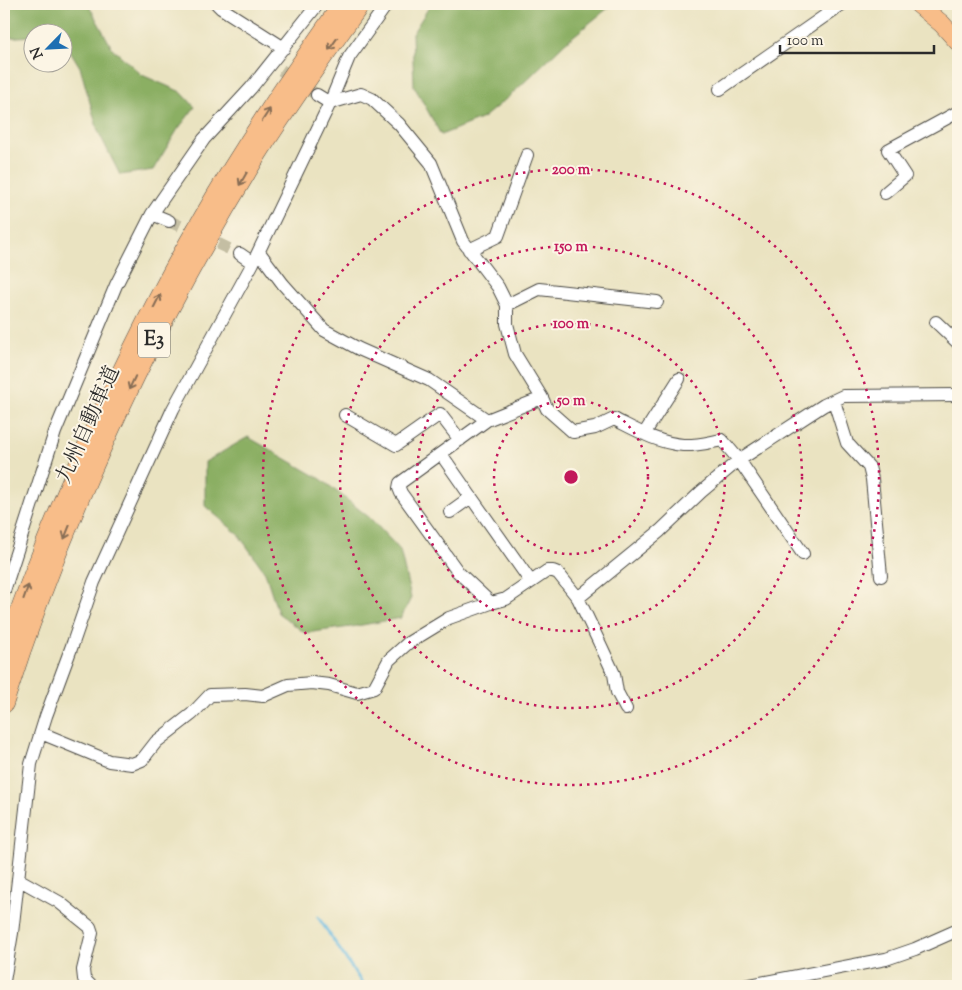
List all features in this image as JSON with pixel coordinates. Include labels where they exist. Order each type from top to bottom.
[{"type":"highway","name":"九州自動車道","points":[[4,655],[61,503],[115,384],[160,294],[246,145],[298,65],[342,4]]},
{"type":"highway","name":"九州自動車道","points":[[4,704],[19,656],[75,510],[144,360],[177,294],[258,154],[310,75],[361,4]]},
{"type":"highway","points":[[918,4],[942,24],[958,42]]},
{"type":"street","points":[[217,4],[284,48]]},
{"type":"street","points":[[4,591],[55,432],[116,285],[152,214],[204,140],[251,88],[276,67],[284,48],[318,4]]},
{"type":"street","points":[[4,981],[12,933],[31,764],[98,573],[173,409],[256,258],[330,104],[349,57],[386,4]]},
{"type":"street","points":[[720,89],[842,4]]},
{"type":"street","points":[[330,104],[362,94],[372,99],[399,124],[431,163],[463,241],[498,287],[507,305],[507,324],[515,354],[547,409],[573,432],[595,428],[614,419],[655,439],[684,445],[722,440],[739,460],[803,554]]},
{"type":"street","points":[[318,95],[330,104]]},
{"type":"street","points":[[885,193],[905,176],[888,150],[958,112]]},
{"type":"street","points":[[470,250],[498,236],[527,155]]},
{"type":"street","points":[[152,214],[169,221]]},
{"type":"street","points":[[240,254],[256,258],[283,284],[324,330],[359,349],[430,380],[487,420]]},
{"type":"street","points":[[507,305],[539,289],[657,302]]},
{"type":"street","points":[[936,322],[958,343]]},
{"type":"street","points":[[644,434],[679,379]]},
{"type":"street","points":[[578,598],[660,531],[701,492],[739,460],[824,405],[843,396],[958,395]]},
{"type":"street","points":[[491,603],[458,572],[401,493],[400,483],[487,420],[542,398]]},
{"type":"street","points":[[834,401],[847,443],[869,467],[872,479],[881,576]]},
{"type":"street","points":[[345,415],[396,445],[440,414],[460,440]]},
{"type":"street","points":[[441,454],[532,582]]},
{"type":"street","points":[[450,512],[471,497]]},
{"type":"street","points":[[41,733],[109,761],[132,764],[142,760],[156,742],[192,714],[210,695],[245,694],[263,696],[288,686],[312,683],[329,685],[357,693],[374,688],[389,660],[408,643],[449,618],[506,599],[547,571],[558,573],[578,598],[614,674],[617,692],[626,709]]},
{"type":"street","points":[[18,879],[59,902],[90,927],[92,933],[83,970],[84,979],[91,986]]},
{"type":"street","points":[[745,986],[886,959],[915,949],[958,930]]},
{"type":"green space","points":[[4,4],[88,4],[112,48],[142,75],[181,92],[195,107],[178,129],[153,170],[120,175],[98,131],[80,67],[72,54],[72,22],[22,22],[22,37],[4,38]]},
{"type":"green space","points":[[431,4],[613,4],[565,43],[512,94],[483,118],[441,135],[414,86],[412,34]]},
{"type":"green space","points":[[248,437],[321,479],[370,518],[400,550],[411,598],[401,618],[305,633],[278,613],[265,572],[238,534],[205,506],[205,462]]},
{"type":"waterway","points":[[318,917],[364,986]]},
{"type":"tunnel","points":[[281,70],[317,95]]},
{"type":"tunnel","points":[[169,221],[240,254]]}]
